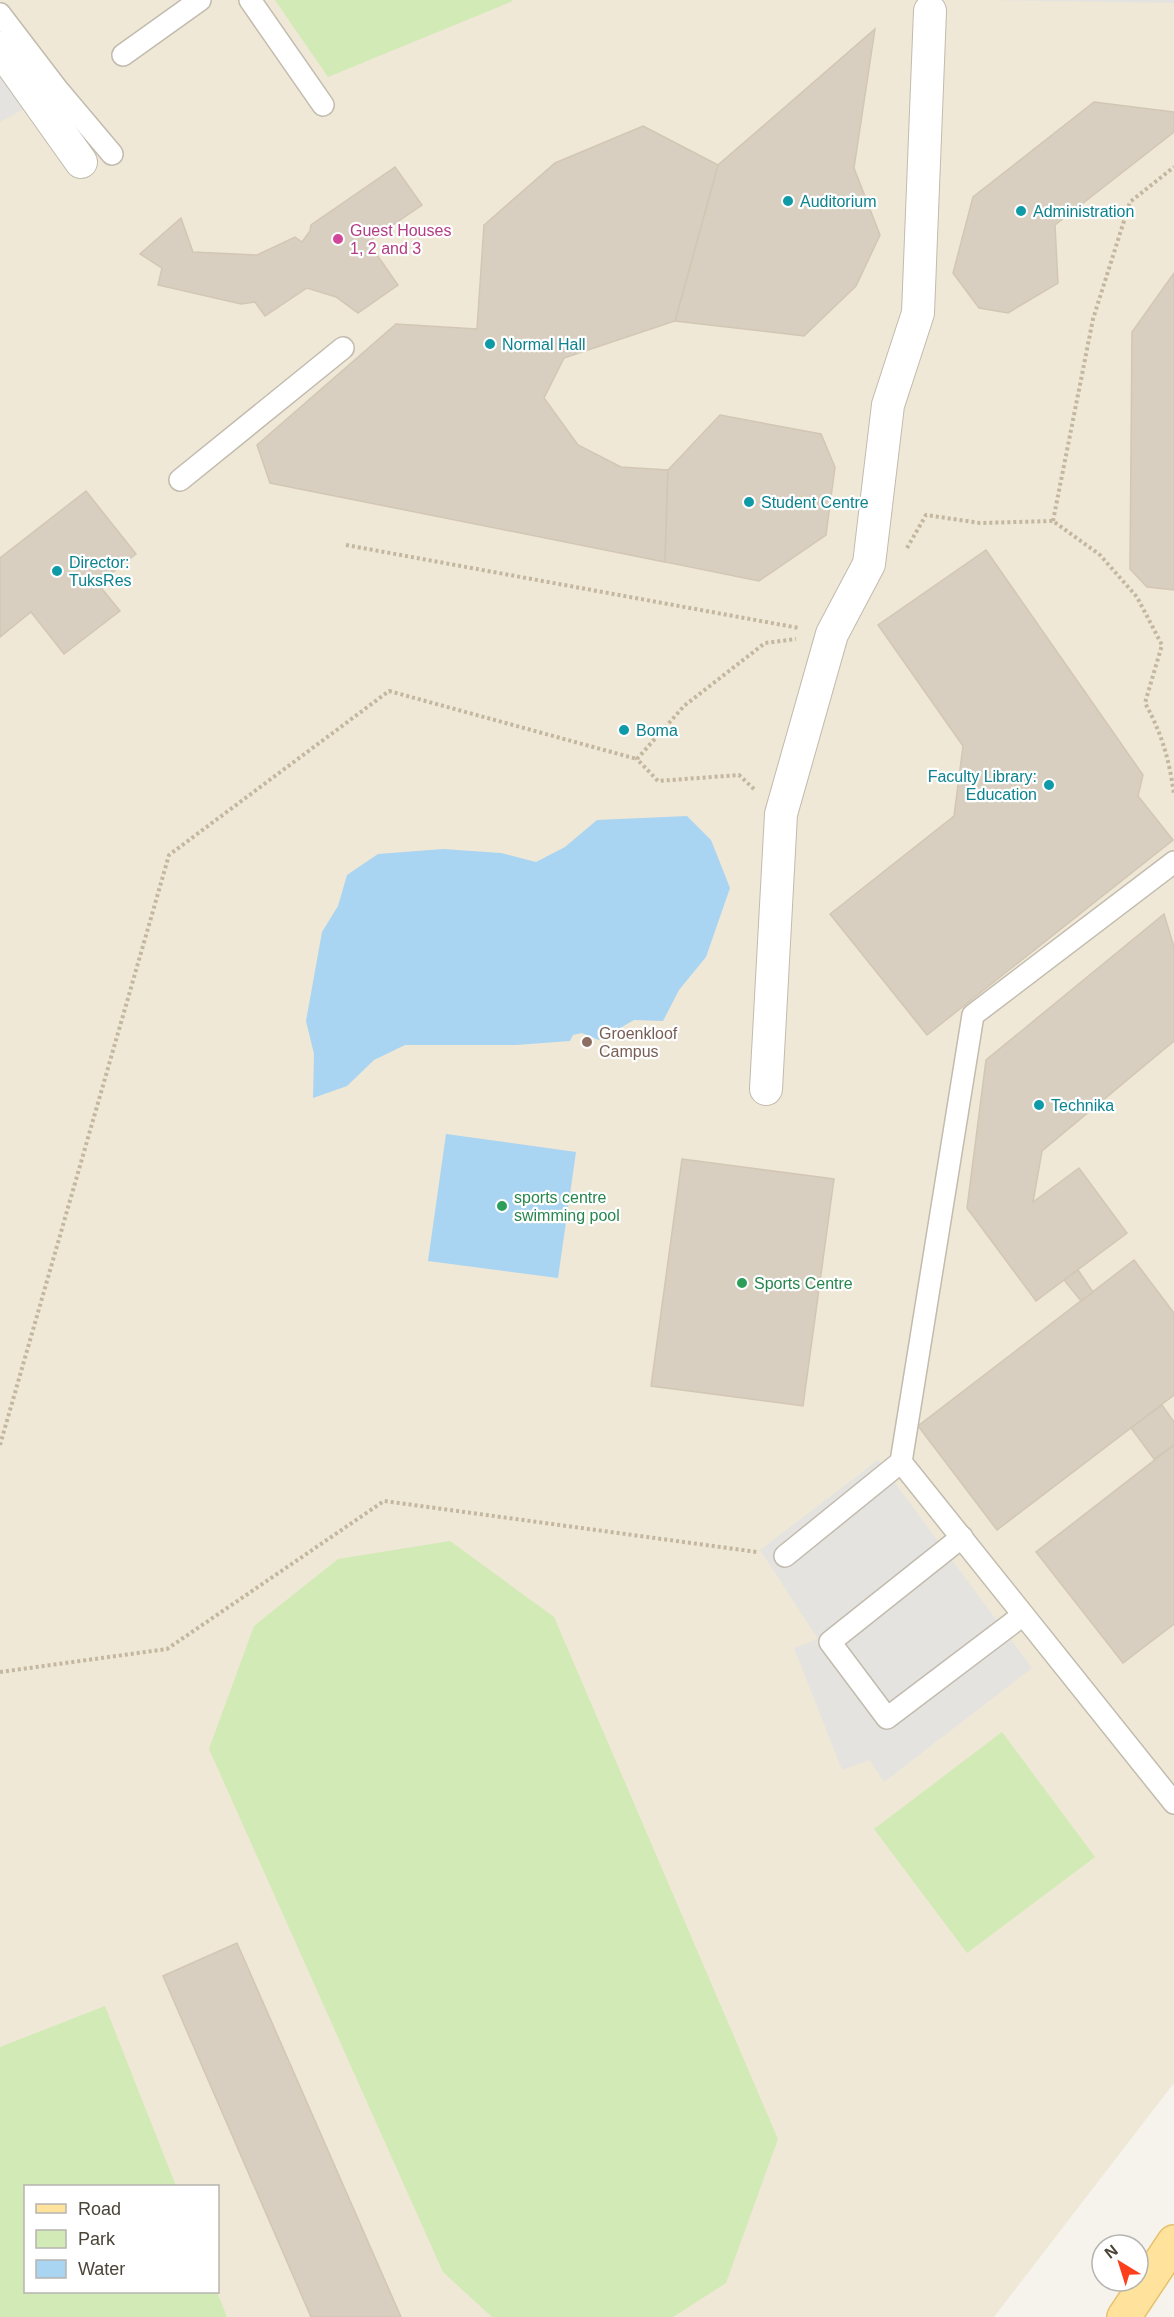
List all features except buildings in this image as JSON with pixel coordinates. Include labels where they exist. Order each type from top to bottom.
[{"type":"main road","points":[[1124,2317],[1174,2242]]},
{"type":"street","points":[[766,1089],[782,814],[832,634],[869,564],[888,405],[918,313],[930,10]]},
{"type":"street","points":[[0,48],[81,162]]},
{"type":"lane","points":[[123,55],[200,0]]},
{"type":"lane","points":[[250,0],[323,105]]},
{"type":"lane","points":[[0,14],[58,90],[112,154]]},
{"type":"lane","points":[[180,480],[343,348]]},
{"type":"lane","points":[[785,1556],[902,1462],[973,1015],[1174,862]]},
{"type":"lane","points":[[902,1462],[1174,1803]]},
{"type":"lane","points":[[962,1537],[830,1642],[887,1718],[1023,1614]]},
{"type":"path","points":[[1053,521],[1092,319],[1130,202],[1174,167]]},
{"type":"path","points":[[901,556],[926,515],[981,523],[1053,521],[1100,555],[1137,597],[1162,645],[1145,703],[1158,727],[1168,757],[1174,794]]},
{"type":"path","points":[[346,545],[832,634]]},
{"type":"path","points":[[637,759],[684,706],[765,643],[832,634]]},
{"type":"path","points":[[0,1445],[170,855],[389,691],[637,759],[658,781],[739,775],[782,814]]},
{"type":"path","points":[[0,1672],[167,1649],[384,1501],[785,1556]]},
{"type":"shaded area","name":"Groenkloof Campus","points":[[0,0],[1174,0],[1174,2083],[994,2317],[0,2317]]},
{"type":"shaded area","points":[[979,0],[1174,0],[1174,3]]},
{"type":"shaded area","points":[[0,73],[24,109],[0,122]]},
{"type":"shaded area","points":[[878,1460],[1032,1668],[884,1782],[870,1760],[842,1770],[794,1648],[818,1639],[760,1550]]},
{"type":"green space","points":[[275,0],[512,0],[513,1],[328,77]]},
{"type":"green space","points":[[450,1541],[554,1617],[778,2139],[726,2283],[673,2317],[492,2317],[443,2272],[209,1749],[254,1626],[338,1559]]},
{"type":"green space","points":[[1002,1732],[1095,1857],[967,1953],[874,1829]]},
{"type":"green space","points":[[105,2006],[176,2185],[24,2185],[24,2293],[217,2293],[227,2317],[0,2317],[0,2047]]},
{"type":"water","points":[[687,816],[711,840],[730,888],[706,957],[679,990],[663,1021],[634,1020],[599,1040],[582,1033],[573,1035],[570,1041],[516,1045],[405,1045],[374,1060],[347,1086],[313,1098],[314,1054],[306,1021],[322,932],[338,906],[347,875],[378,854],[443,849],[501,853],[536,862],[565,847],[597,820]]},
{"type":"water","name":"sports centre swimming pool","points":[[446,1134],[576,1152],[558,1278],[428,1261]]},
{"type":"place","name":"Auditorium","points":[[788,201]]},
{"type":"place","name":"Administration","points":[[1021,211]]},
{"type":"place","name":"Guest Houses 1, 2 and 3","points":[[338,239]]},
{"type":"place","name":"Normal Hall","points":[[490,344]]},
{"type":"place","name":"Student Centre","points":[[749,502]]},
{"type":"place","name":"Director: TuksRes","points":[[57,571]]},
{"type":"place","name":"Boma","points":[[624,730]]},
{"type":"place","name":"Faculty Library: Education","points":[[1049,785]]},
{"type":"place","name":"Groenkloof Campus","points":[[587,1042]]},
{"type":"place","name":"Technika","points":[[1039,1105]]},
{"type":"place","name":"sports centre swimming pool","points":[[502,1206]]},
{"type":"place","name":"Sports Centre","points":[[742,1283]]}]
